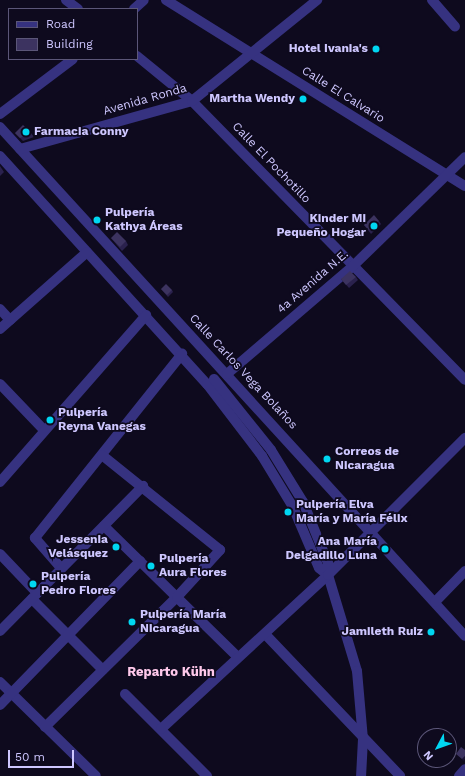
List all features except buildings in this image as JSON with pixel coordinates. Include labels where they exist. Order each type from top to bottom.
[{"type":"street","points":[[66,0],[77,8]]},
{"type":"street","points":[[135,8],[144,0]]},
{"type":"street","name":"Calle El Calvario","points":[[166,0],[465,186]]},
{"type":"street","name":"Avenida Ronda","points":[[20,149],[192,101],[317,0]]},
{"type":"street","points":[[432,0],[455,26]]},
{"type":"street","name":"Calle El Pochotillo","points":[[138,57],[192,101],[465,380]]},
{"type":"street","points":[[0,114],[72,60]]},
{"type":"street","name":"Calle Carlos Vega Bolaños","points":[[2,132],[20,149],[226,372],[372,531],[465,636]]},
{"type":"street","points":[[0,156],[182,354],[211,382],[271,450],[303,502],[328,563],[328,575],[357,671],[363,739],[361,776]]},
{"type":"street","name":"4a Avenida N.E.","points":[[211,382],[226,372],[353,266],[465,157]]},
{"type":"street","points":[[0,329],[87,252]]},
{"type":"street","points":[[0,309],[10,320]]},
{"type":"street","points":[[0,482],[146,315]]},
{"type":"street","points":[[61,568],[35,538],[182,354]]},
{"type":"street","points":[[0,384],[44,430]]},
{"type":"street","points":[[161,729],[328,575],[465,438]]},
{"type":"street","points":[[45,727],[177,597],[220,550],[143,486],[102,455]]},
{"type":"street","points":[[0,631],[143,486]]},
{"type":"street","points":[[104,526],[238,657]]},
{"type":"street","points":[[0,554],[67,635],[103,670]]},
{"type":"street","points":[[0,705],[140,561]]},
{"type":"street","points":[[435,602],[465,571]]},
{"type":"street","points":[[264,634],[400,776]]},
{"type":"street","points":[[0,682],[96,776]]},
{"type":"street","points":[[125,694],[207,776]]},
{"type":"street","points":[[459,776],[465,769]]},
{"type":"place","name":"Hotel Ivania's","points":[[376,49]]},
{"type":"place","name":"Martha Wendy","points":[[303,99]]},
{"type":"place","name":"Farmacia Conny","points":[[26,132]]},
{"type":"place","name":"Pulpería Kathya Áreas","points":[[97,220]]},
{"type":"place","name":"Kinder Mi Pequeño Hogar","points":[[374,226]]},
{"type":"place","name":"Pulpería Reyna Vanegas","points":[[50,420]]},
{"type":"place","name":"Correos de Nicaragua","points":[[327,459]]},
{"type":"place","name":"Pulpería Elva María y María Félix","points":[[288,512]]},
{"type":"place","name":"Jessenia Velásquez","points":[[116,547]]},
{"type":"place","name":"Ana María Delgadillo Luna","points":[[385,549]]},
{"type":"place","name":"Pulpería Aura Flores","points":[[151,566]]},
{"type":"place","name":"Pulpería Pedro Flores","points":[[33,584]]},
{"type":"place","name":"Pulpería María Nicaragua","points":[[132,622]]},
{"type":"place","name":"Jamileth Ruiz","points":[[431,632]]},
{"type":"district","name":"Reparto Kühn","points":[[171,672]]}]
